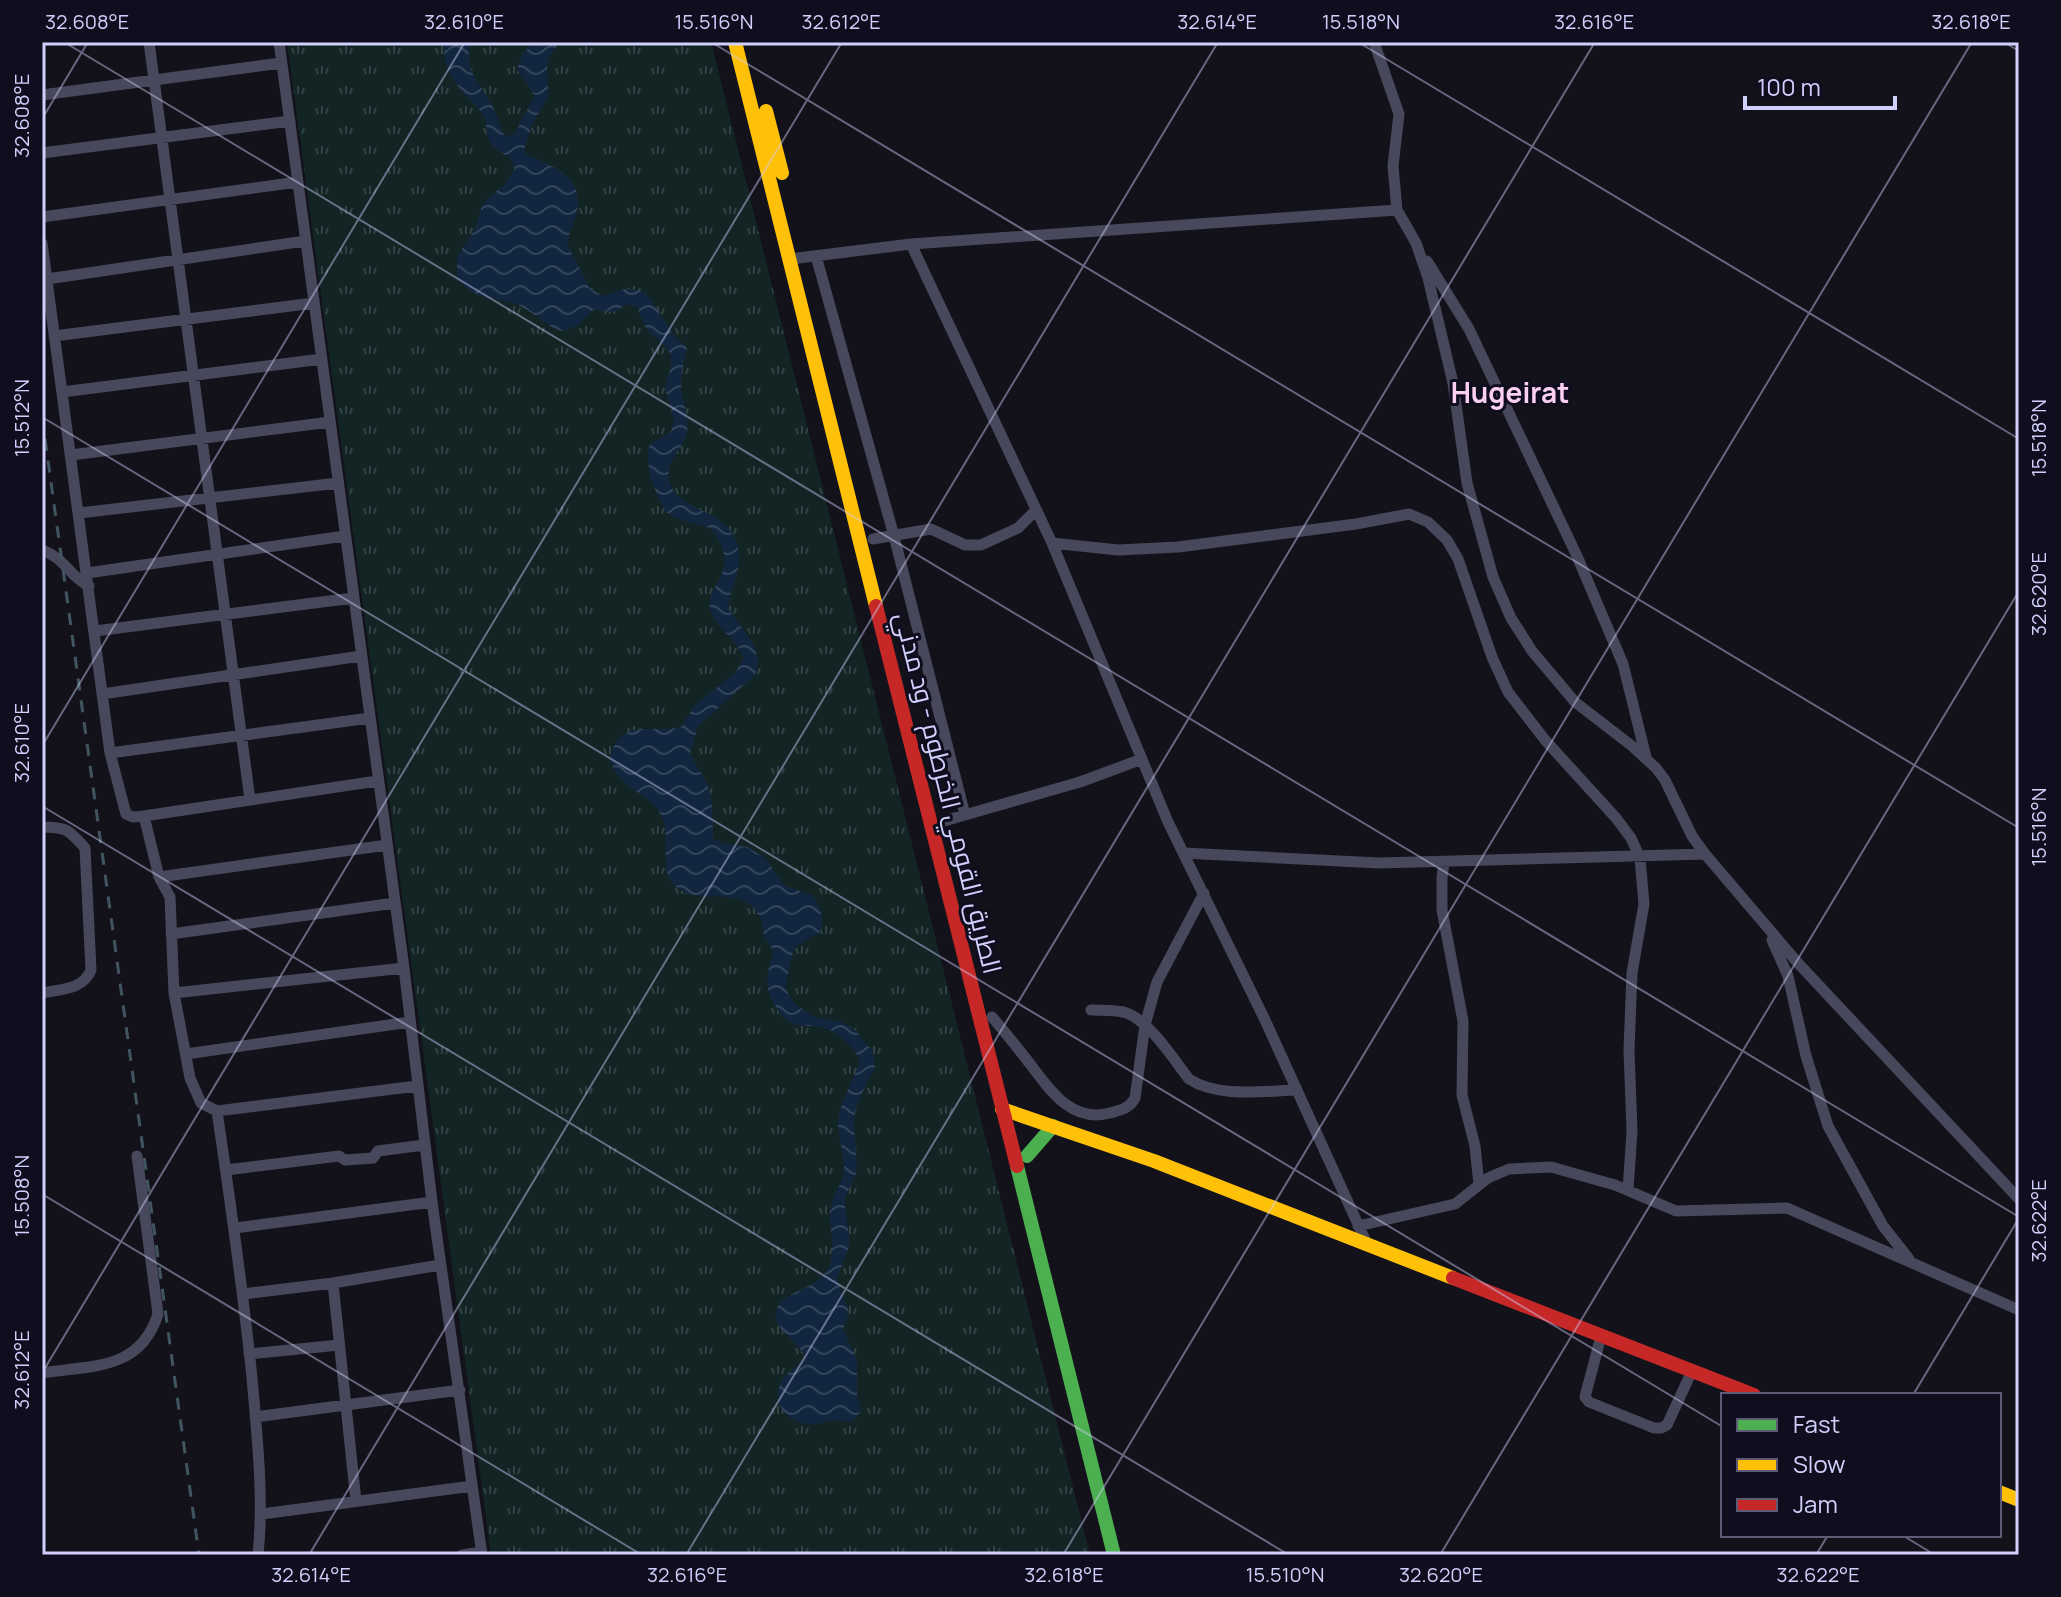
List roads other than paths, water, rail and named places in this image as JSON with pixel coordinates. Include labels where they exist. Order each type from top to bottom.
[{"type":"main road","name":"الطريق القومي الخرطوم - ود مدني","points":[[735,42],[803,257],[1114,1555]]},
{"type":"main road","name":"الطريق القومي الخرطوم - ود مدني","points":[[749,42],[992,1017],[1010,1111],[1027,1156],[1127,1555]]},
{"type":"main road","points":[[1010,1111],[1154,1161],[1749,1393]]},
{"type":"main road","points":[[1027,1156],[1053,1126]]},
{"type":"street","points":[[149,42],[250,800]]},
{"type":"street","points":[[279,42],[404,968],[440,1265],[481,1553],[462,1555]]},
{"type":"street","points":[[1374,42],[1399,114],[1393,166],[1397,210],[1469,329],[1583,571],[1623,664],[1646,757]]},
{"type":"street","points":[[42,95],[281,63]]},
{"type":"street","points":[[42,153],[290,121]]},
{"type":"street","points":[[42,217],[298,182]]},
{"type":"street","points":[[965,815],[894,536],[803,257],[911,244],[1397,210]]},
{"type":"street","points":[[47,279],[305,241]]},
{"type":"street","points":[[42,243],[110,753],[126,814],[144,816],[377,781]]},
{"type":"street","points":[[1416,243],[1428,278],[1453,383],[1467,483],[1478,530],[1493,577],[1511,618],[1532,651],[1575,702],[1646,757],[1665,780],[1692,836],[1767,928],[2019,1199]]},
{"type":"street","points":[[911,244],[1052,543],[1184,853],[1367,1244]]},
{"type":"street","points":[[54,336],[314,303]]},
{"type":"street","points":[[62,392],[322,359]]},
{"type":"street","points":[[71,455],[330,422]]},
{"type":"street","points":[[79,513],[338,483]]},
{"type":"street","points":[[873,539],[931,529],[965,545],[981,545],[1018,528],[1036,510]]},
{"type":"street","points":[[1052,543],[1109,550],[1166,548],[1356,524],[1398,515],[1419,516],[1447,540],[1454,549],[1492,657],[1508,692],[1545,740],[1616,818],[1631,838],[1640,858],[1645,889],[1632,973],[1629,1050],[1632,1131],[1628,1190]]},
{"type":"street","points":[[87,573],[345,536]]},
{"type":"street","points":[[42,550],[61,559],[75,577],[89,586]]},
{"type":"street","points":[[95,631],[353,598]]},
{"type":"street","points":[[102,694],[361,656]]},
{"type":"street","points":[[110,753],[370,718]]},
{"type":"street","points":[[944,821],[1080,782],[1142,759]]},
{"type":"street","points":[[144,816],[159,877],[170,897],[174,993],[186,1054],[195,1094],[208,1109],[217,1111],[417,1086]]},
{"type":"street","points":[[42,827],[63,827],[75,835],[85,848],[91,970],[88,978],[75,987],[42,993]]},
{"type":"street","points":[[159,877],[387,845]]},
{"type":"street","points":[[1184,853],[1379,863],[1705,854]]},
{"type":"street","points":[[1444,863],[1442,910],[1463,1021],[1462,1095],[1475,1146],[1479,1185]]},
{"type":"street","points":[[992,1017],[1054,1095],[1077,1112],[1104,1114],[1133,1103],[1145,1025],[1160,972],[1204,893]]},
{"type":"street","points":[[171,934],[395,903]]},
{"type":"street","points":[[1767,928],[1788,976],[1806,1056],[1828,1126],[1883,1226],[1912,1262]]},
{"type":"street","points":[[174,993],[404,968]]},
{"type":"street","points":[[1091,1010],[1133,1015],[1145,1025],[1189,1079],[1199,1085],[1237,1091],[1297,1090]]},
{"type":"street","points":[[186,1054],[410,1022]]},
{"type":"street","points":[[217,1111],[235,1228],[255,1417],[262,1514],[258,1555]]},
{"type":"street","points":[[226,1170],[339,1156],[345,1160],[373,1158],[378,1151],[424,1145]]},
{"type":"street","points":[[42,1373],[118,1362],[136,1352],[151,1333],[158,1314],[137,1156]]},
{"type":"street","points":[[1358,1226],[1455,1204],[1479,1185],[1509,1169],[1536,1166],[1567,1170],[1628,1190],[1676,1211],[1787,1208],[2019,1310]]},
{"type":"street","points":[[235,1228],[432,1202]]},
{"type":"street","points":[[243,1294],[440,1265]]},
{"type":"street","points":[[333,1283],[356,1501]]},
{"type":"street","points":[[1601,1336],[1585,1397],[1589,1402],[1654,1428],[1667,1425],[1692,1371]]},
{"type":"street","points":[[249,1354],[339,1345]]},
{"type":"street","points":[[255,1417],[460,1390]]},
{"type":"street","points":[[262,1514],[472,1486]]},
{"type":"water","points":[[444,42],[471,42],[471,69],[493,107],[505,137],[515,133],[535,95],[517,70],[522,55],[534,42],[562,42],[548,60],[549,96],[532,124],[524,150],[527,155],[558,170],[573,183],[578,203],[568,246],[590,289],[603,296],[625,289],[640,290],[649,297],[673,334],[687,348],[681,384],[687,432],[669,469],[670,483],[684,501],[717,519],[735,538],[739,561],[728,608],[754,645],[758,660],[755,675],[698,726],[690,754],[707,783],[712,802],[713,838],[722,843],[747,847],[765,858],[785,886],[813,895],[820,909],[820,932],[794,948],[785,988],[795,1004],[812,1016],[841,1022],[855,1030],[873,1052],[875,1067],[856,1106],[857,1171],[845,1198],[850,1243],[837,1279],[849,1312],[843,1329],[857,1361],[857,1394],[861,1411],[853,1421],[808,1424],[792,1419],[782,1409],[779,1387],[805,1356],[776,1318],[781,1302],[816,1282],[829,1266],[832,1250],[831,1207],[844,1171],[839,1115],[860,1060],[852,1047],[834,1032],[793,1024],[780,1012],[773,1002],[767,979],[772,949],[765,938],[759,915],[751,905],[741,900],[685,892],[670,880],[662,817],[651,802],[621,779],[610,759],[614,746],[629,732],[681,727],[695,705],[735,673],[744,658],[711,612],[712,594],[724,567],[720,543],[710,528],[666,512],[649,470],[650,444],[671,432],[674,421],[665,387],[671,356],[667,348],[646,329],[637,307],[629,304],[614,312],[593,310],[577,326],[562,331],[513,303],[474,293],[457,279],[457,257],[475,229],[483,203],[505,184],[514,169],[509,158],[491,144],[483,114],[453,79],[445,58]]},
{"type":"railway","points":[[42,417],[199,1555]]},
{"type":"district","name":"Hugeirat","points":[[1510,393]]}]
